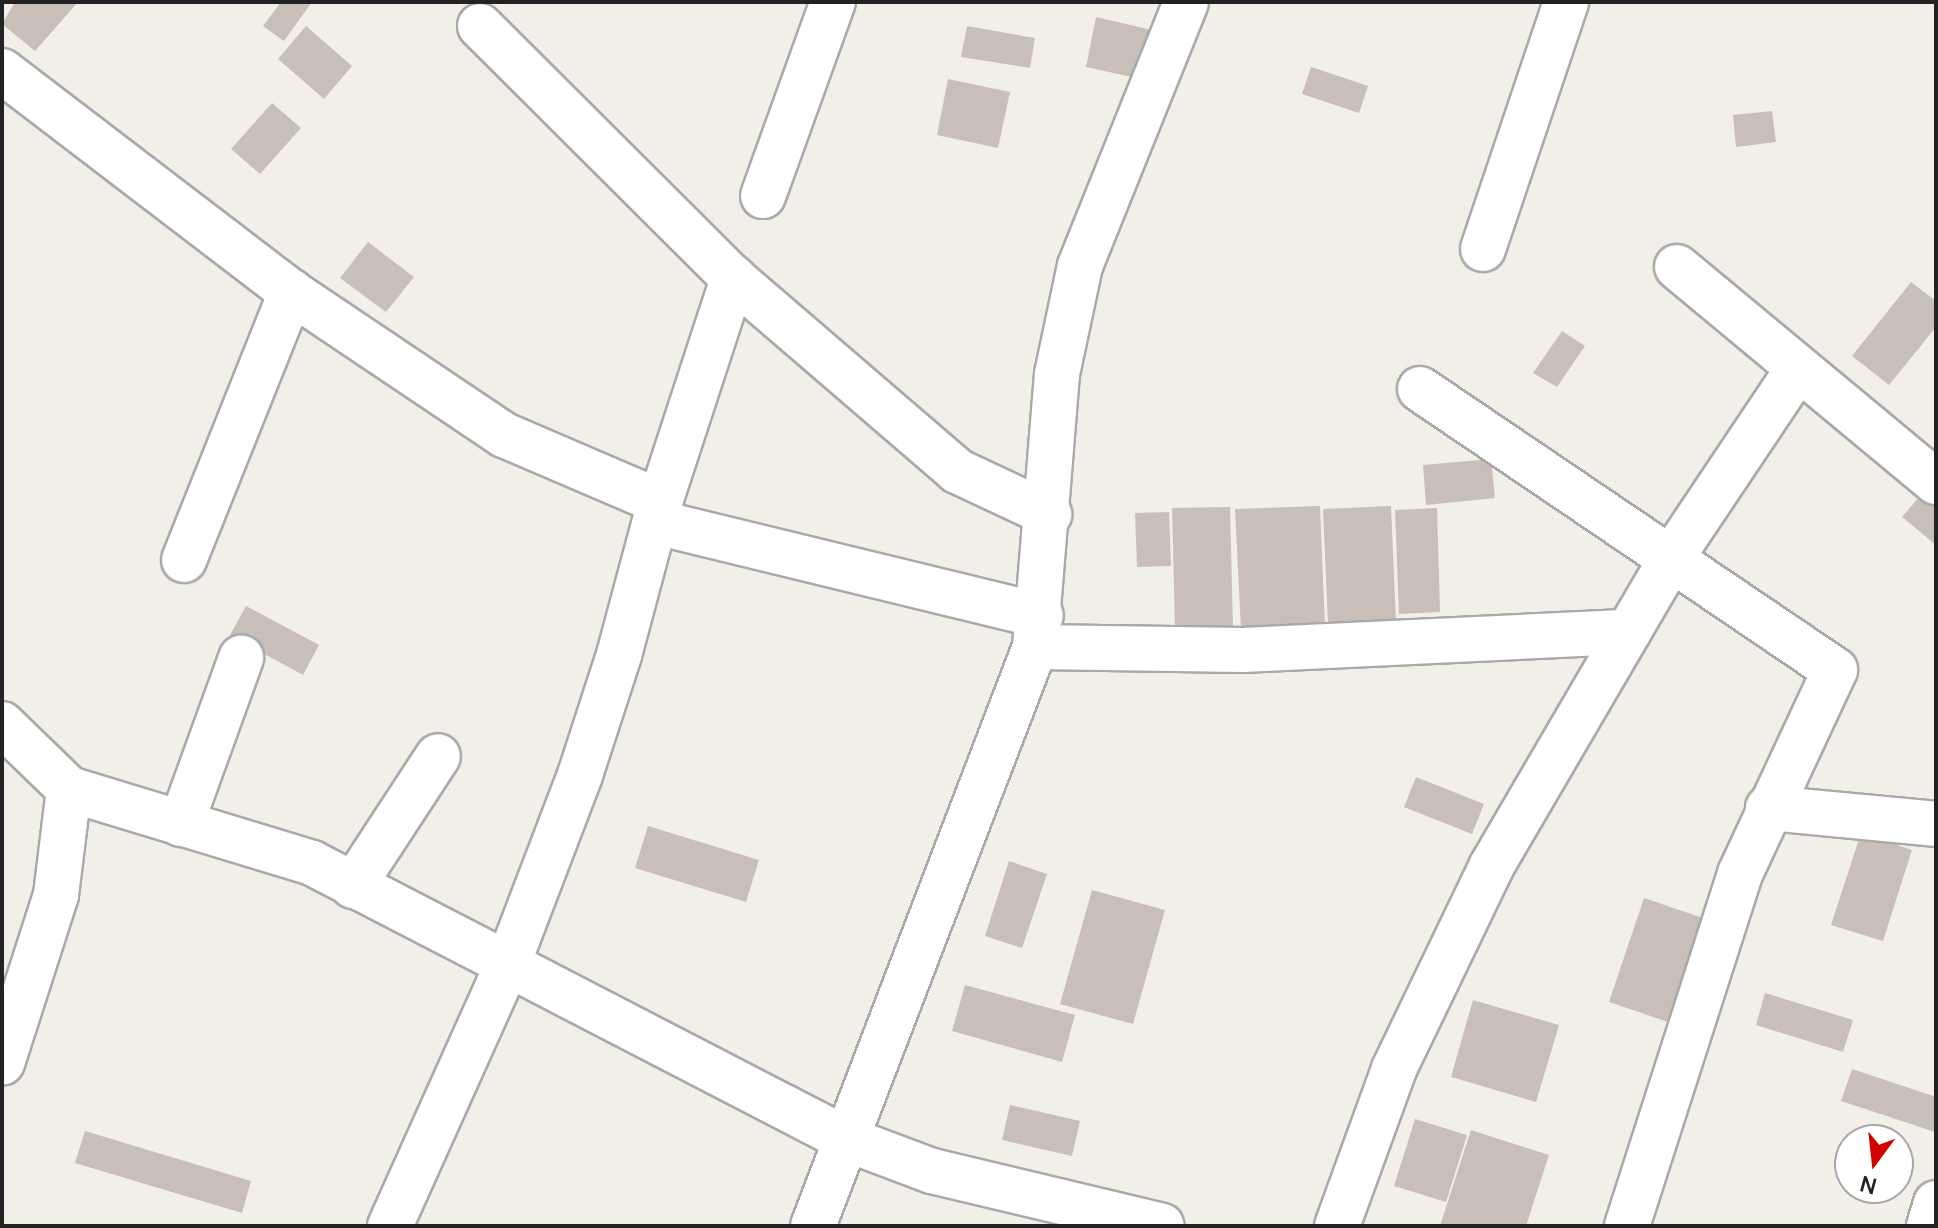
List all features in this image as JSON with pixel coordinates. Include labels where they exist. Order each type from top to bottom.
[{"type":"street","points":[[763,196],[833,2]]},
{"type":"street","points":[[813,1226],[1038,632],[1057,374],[1080,266],[1186,2]]},
{"type":"street","points":[[1483,249],[1566,2]]},
{"type":"street","points":[[480,26],[733,278],[957,471],[1049,514]]},
{"type":"street","points":[[2,71],[291,292],[504,435],[658,512],[1038,632],[1243,650],[1629,632]]},
{"type":"street","points":[[1677,267],[1797,370],[1936,482]]},
{"type":"street","points":[[390,1226],[509,961],[580,775],[658,512],[733,278]]},
{"type":"street","points":[[184,560],[291,292]]},
{"type":"street","points":[[1337,1226],[1394,1069],[1485,880],[1672,557],[1797,370]]},
{"type":"street","points":[[1420,389],[1835,670],[1768,808],[1720,931],[1627,1226]]},
{"type":"street","points":[[181,824],[241,658]]},
{"type":"street","points":[[2,724],[69,789],[312,863],[509,961],[844,1138],[932,1171],[1162,1226]]},
{"type":"street","points":[[353,886],[438,756]]},
{"type":"street","points":[[2,1063],[56,895],[69,789]]},
{"type":"street","points":[[1768,808],[1936,824]]},
{"type":"street","points":[[1929,1226],[1936,1203]]},
{"type":"building","points":[[15,2],[78,2],[35,51],[2,24]]},
{"type":"building","points":[[281,2],[312,2],[284,41],[263,26]]},
{"type":"building","points":[[1096,17],[1156,31],[1146,80],[1086,67]]},
{"type":"building","points":[[306,26],[352,66],[324,99],[278,59]]},
{"type":"building","points":[[967,26],[1035,38],[1030,68],[961,57]]},
{"type":"building","points":[[1311,67],[1368,86],[1359,113],[1302,94]]},
{"type":"building","points":[[948,79],[1010,92],[998,148],[937,135]]},
{"type":"building","points":[[272,103],[301,128],[260,174],[231,149]]},
{"type":"building","points":[[1772,111],[1776,142],[1736,147],[1733,115]]},
{"type":"building","points":[[368,242],[414,277],[386,312],[340,278]]},
{"type":"building","points":[[1911,282],[1936,301],[1936,327],[1889,385],[1852,356]]},
{"type":"building","points":[[1562,331],[1585,346],[1557,387],[1533,373]]},
{"type":"building","points":[[1491,459],[1495,498],[1426,505],[1423,465]]},
{"type":"building","points":[[1926,489],[1936,498],[1936,545],[1902,517]]},
{"type":"building","points":[[1320,506],[1325,626],[1241,630],[1235,509]]},
{"type":"building","points":[[1391,506],[1396,623],[1328,625],[1323,509]]},
{"type":"building","points":[[1230,507],[1233,627],[1175,628],[1172,508]]},
{"type":"building","points":[[1437,508],[1440,612],[1399,614],[1395,510]]},
{"type":"building","points":[[1169,512],[1171,566],[1137,567],[1135,513]]},
{"type":"building","points":[[246,606],[319,645],[303,675],[230,635]]},
{"type":"building","points":[[1416,777],[1484,804],[1472,834],[1404,807]]},
{"type":"building","points":[[648,826],[759,860],[746,902],[635,868]]},
{"type":"building","points":[[1861,833],[1912,850],[1883,941],[1831,925]]},
{"type":"building","points":[[1009,861],[1047,874],[1022,948],[985,936]]},
{"type":"building","points":[[1092,890],[1165,910],[1133,1024],[1060,1004]]},
{"type":"building","points":[[1644,898],[1709,920],[1674,1024],[1609,1002]]},
{"type":"building","points":[[965,985],[1075,1015],[1062,1062],[952,1031]]},
{"type":"building","points":[[1765,993],[1853,1020],[1843,1052],[1756,1025]]},
{"type":"building","points":[[1473,1000],[1559,1025],[1536,1102],[1451,1077]]},
{"type":"building","points":[[1852,1069],[1936,1097],[1935,1132],[1914,1124],[1841,1101]]},
{"type":"building","points":[[1010,1105],[1080,1121],[1072,1156],[1002,1140]]},
{"type":"building","points":[[1415,1119],[1467,1135],[1446,1202],[1394,1186]]},
{"type":"building","points":[[1471,1130],[1549,1155],[1526,1226],[1440,1226]]},
{"type":"building","points":[[85,1131],[251,1181],[242,1213],[75,1163]]}]
